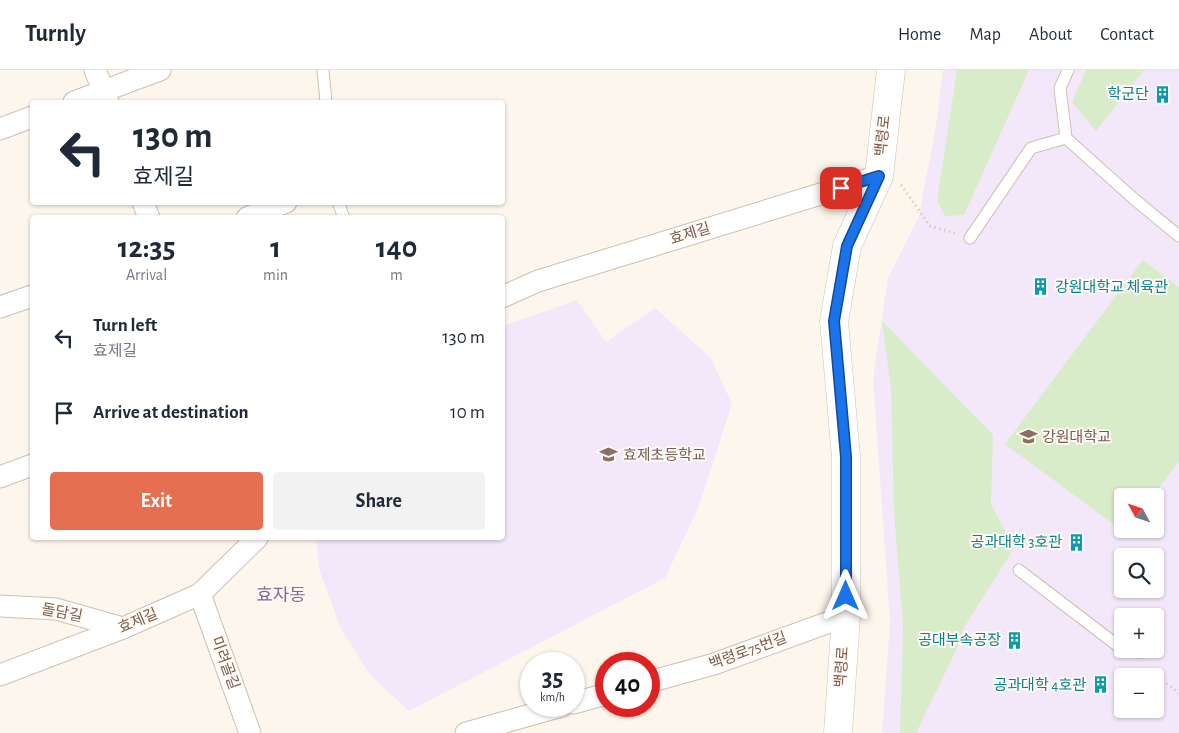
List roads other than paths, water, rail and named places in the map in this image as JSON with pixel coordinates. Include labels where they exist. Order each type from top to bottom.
[{"type":"street","points":[[95,70],[106,97]]},
{"type":"street","points":[[87,100],[106,97],[160,70]]},
{"type":"street","name":"백령로","points":[[838,733],[846,616],[846,457],[834,321],[847,246],[889,179],[891,70]]},
{"type":"street","points":[[0,129],[30,119]]},
{"type":"street","name":"효제길","points":[[505,296],[538,281],[889,179]]},
{"type":"street","points":[[254,215],[279,205]]},
{"type":"street","points":[[0,307],[30,297]]},
{"type":"street","points":[[0,477],[30,466]]},
{"type":"street","name":"효제길","points":[[0,675],[122,628],[200,594],[255,540]]},
{"type":"street","name":"미려골길","points":[[200,594],[250,733]]},
{"type":"street","name":"돌담길","points":[[0,606],[56,609],[122,628]]},
{"type":"street","name":"백령로75번길","points":[[660,679],[714,664],[846,616]]},
{"type":"street","points":[[466,733],[523,717]]},
{"type":"lane","points":[[323,70],[326,100]]},
{"type":"lane","points":[[1068,70],[1060,88],[1066,138],[1134,199],[1179,236]]},
{"type":"lane","points":[[970,238],[1031,148],[1066,138]]},
{"type":"lane","points":[[1020,570],[1114,642]]},
{"type":"place","name":"학군단","points":[[1163,94]]},
{"type":"place","name":"강원대학교 체육관","points":[[1041,287]]},
{"type":"place","name":"강원대학교","points":[[1028,437]]},
{"type":"place","name":"효제초등학교","points":[[609,455]]},
{"type":"place","name":"공과대학 3호관","points":[[1076,542]]},
{"type":"place","name":"공대부속공장","points":[[1015,640]]},
{"type":"place","name":"공과대학 4호관","points":[[1100,685]]},
{"type":"district","name":"효자동","points":[[281,596]]}]
